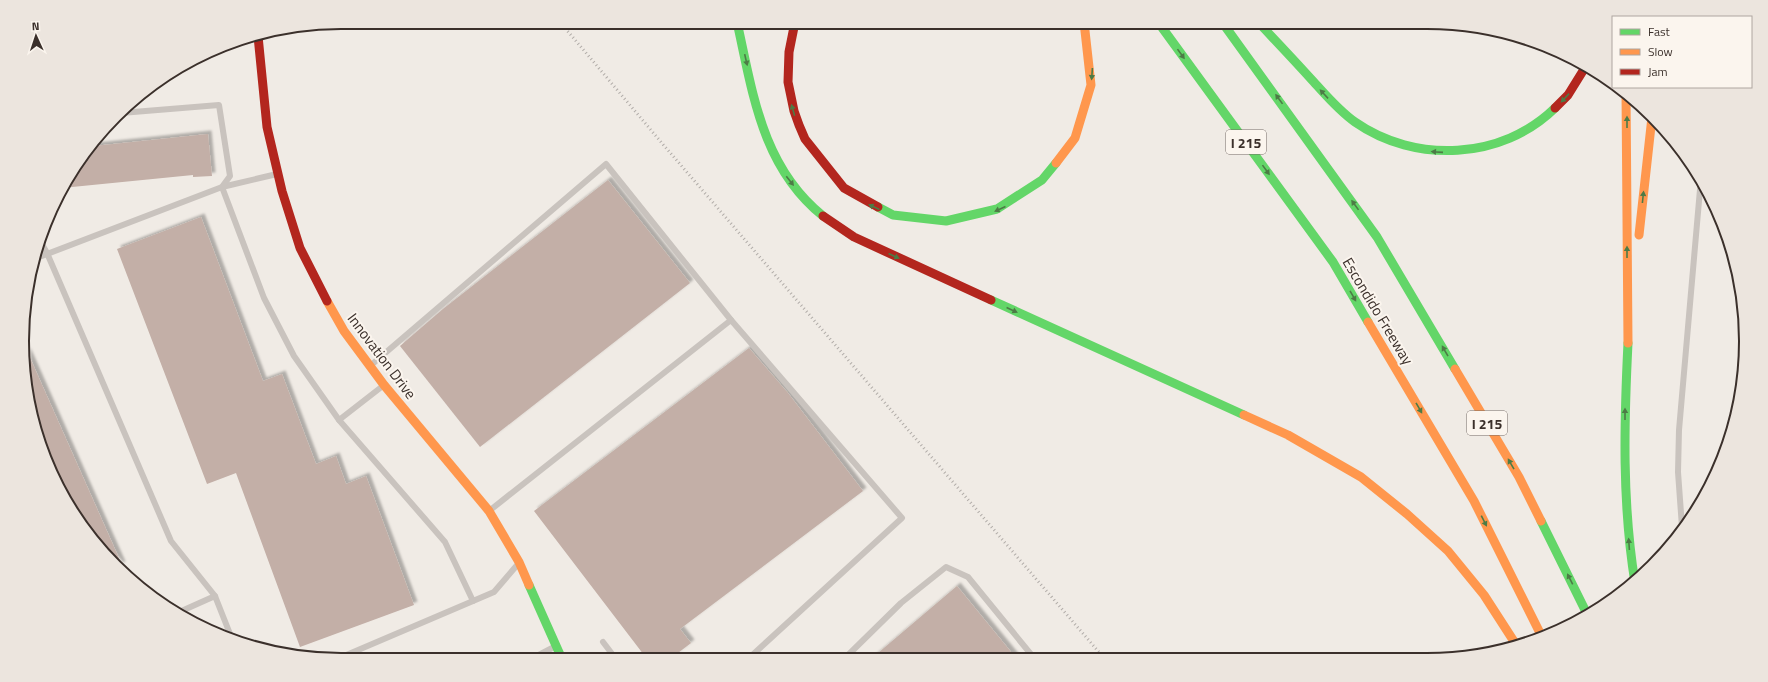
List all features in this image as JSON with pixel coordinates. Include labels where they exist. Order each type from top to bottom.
[{"type":"main road","points":[[739,29],[754,97],[767,141],[783,171],[803,197],[823,217],[854,238],[1288,435],[1361,477],[1407,514],[1448,551],[1484,594],[1513,640]]},
{"type":"main road","points":[[793,29],[788,61],[789,94],[796,119],[814,157],[831,177],[849,193],[871,206],[891,214],[915,220],[947,222],[978,216],[1000,209],[1023,197],[1039,184],[1066,154],[1076,136],[1085,113],[1091,87],[1092,66],[1090,40],[1086,29]]},
{"type":"main road","name":"Escondido Freeway","points":[[1163,29],[1334,262],[1474,501],[1539,631]]},
{"type":"main road","name":"I 215","points":[[1227,29],[1377,237],[1519,477],[1586,609]]},
{"type":"main road","points":[[1264,29],[1328,98],[1362,127],[1399,145],[1436,152],[1463,152],[1483,148],[1508,141],[1525,132],[1542,121],[1557,107],[1571,91],[1583,71]]},
{"type":"main road","name":"Innovation Drive","points":[[258,40],[267,127],[282,191],[300,248],[344,331],[384,385],[489,511],[519,562],[559,653]]},
{"type":"main road","points":[[1626,100],[1628,333],[1625,397],[1624,482],[1630,553],[1634,575]]},
{"type":"main road","points":[[1628,333],[1651,124]]},
{"type":"lane","points":[[128,112],[219,105],[230,176],[222,187]]},
{"type":"lane","points":[[370,366],[606,164],[731,320],[902,518],[755,653]]},
{"type":"lane","points":[[41,256],[222,187],[278,174]]},
{"type":"lane","points":[[222,187],[264,298],[294,356],[339,420],[445,542],[473,601]]},
{"type":"lane","points":[[1682,521],[1678,472],[1679,430],[1700,190]]},
{"type":"lane","points":[[44,247],[171,541],[215,596],[229,632]]},
{"type":"lane","points":[[489,511],[731,320]]},
{"type":"lane","points":[[339,420],[384,385]]},
{"type":"lane","points":[[353,653],[494,592],[519,562]]},
{"type":"lane","points":[[850,653],[901,603],[946,567],[968,577],[1030,653]]},
{"type":"lane","points":[[184,610],[215,596]]},
{"type":"lane","points":[[603,642],[611,653]]},
{"type":"lane","points":[[542,653],[556,646]]},
{"type":"building","points":[[208,134],[212,176],[193,177],[193,175],[70,187],[97,146]]},
{"type":"building","points":[[608,180],[690,283],[480,447],[400,346],[443,309]]},
{"type":"building","points":[[201,217],[263,381],[282,374],[316,464],[336,456],[346,484],[366,476],[414,605],[300,647],[236,473],[207,484],[117,249]]},
{"type":"building","points":[[749,348],[788,393],[863,491],[680,629],[691,643],[678,653],[642,653],[534,511]]},
{"type":"building","points":[[30,357],[121,563],[93,531],[61,479],[40,422],[35,402]]},
{"type":"building","points":[[957,586],[1012,653],[878,653]]},
{"type":"railway","points":[[566,29],[1100,653]]},
{"type":"traffic: fast","points":[[739,29],[755,102],[763,128],[773,152],[786,175],[802,197],[823,216]]},
{"type":"traffic: fast","points":[[1163,29],[1333,262],[1368,322]]},
{"type":"traffic: fast","points":[[1227,29],[1377,237],[1455,369]]},
{"type":"traffic: fast","points":[[1265,29],[1332,102],[1355,122],[1379,136],[1404,145],[1431,150],[1458,150],[1484,146],[1510,138],[1534,125],[1555,108]]},
{"type":"traffic: fast","points":[[878,207],[893,215],[946,221],[997,209],[1042,180],[1056,163]]},
{"type":"traffic: fast","points":[[991,300],[1244,415]]},
{"type":"traffic: fast","points":[[1628,343],[1625,463],[1628,523],[1634,575]]},
{"type":"traffic: fast","points":[[1541,521],[1585,610]]},
{"type":"traffic: fast","points":[[529,585],[559,653]]},
{"type":"traffic: slow","points":[[1056,163],[1075,138],[1091,85],[1085,29]]},
{"type":"traffic: slow","points":[[1626,100],[1628,343]]},
{"type":"traffic: slow","points":[[1639,235],[1651,124]]},
{"type":"traffic: slow","points":[[327,301],[344,331],[384,385],[489,511],[519,562],[529,585]]},
{"type":"traffic: slow","points":[[1368,322],[1474,501],[1539,631]]},
{"type":"traffic: slow","points":[[1455,369],[1519,477],[1541,521]]},
{"type":"traffic: slow","points":[[1244,415],[1288,435],[1361,477],[1407,514],[1448,551],[1484,595],[1513,640]]},
{"type":"traffic: jam","points":[[794,29],[789,52],[788,82],[794,111],[805,139],[844,188],[878,207]]},
{"type":"traffic: jam","points":[[258,40],[267,127],[282,191],[300,248],[327,301]]},
{"type":"traffic: jam","points":[[1555,108],[1568,95],[1583,71]]},
{"type":"traffic: jam","points":[[823,216],[854,237],[991,300]]}]
